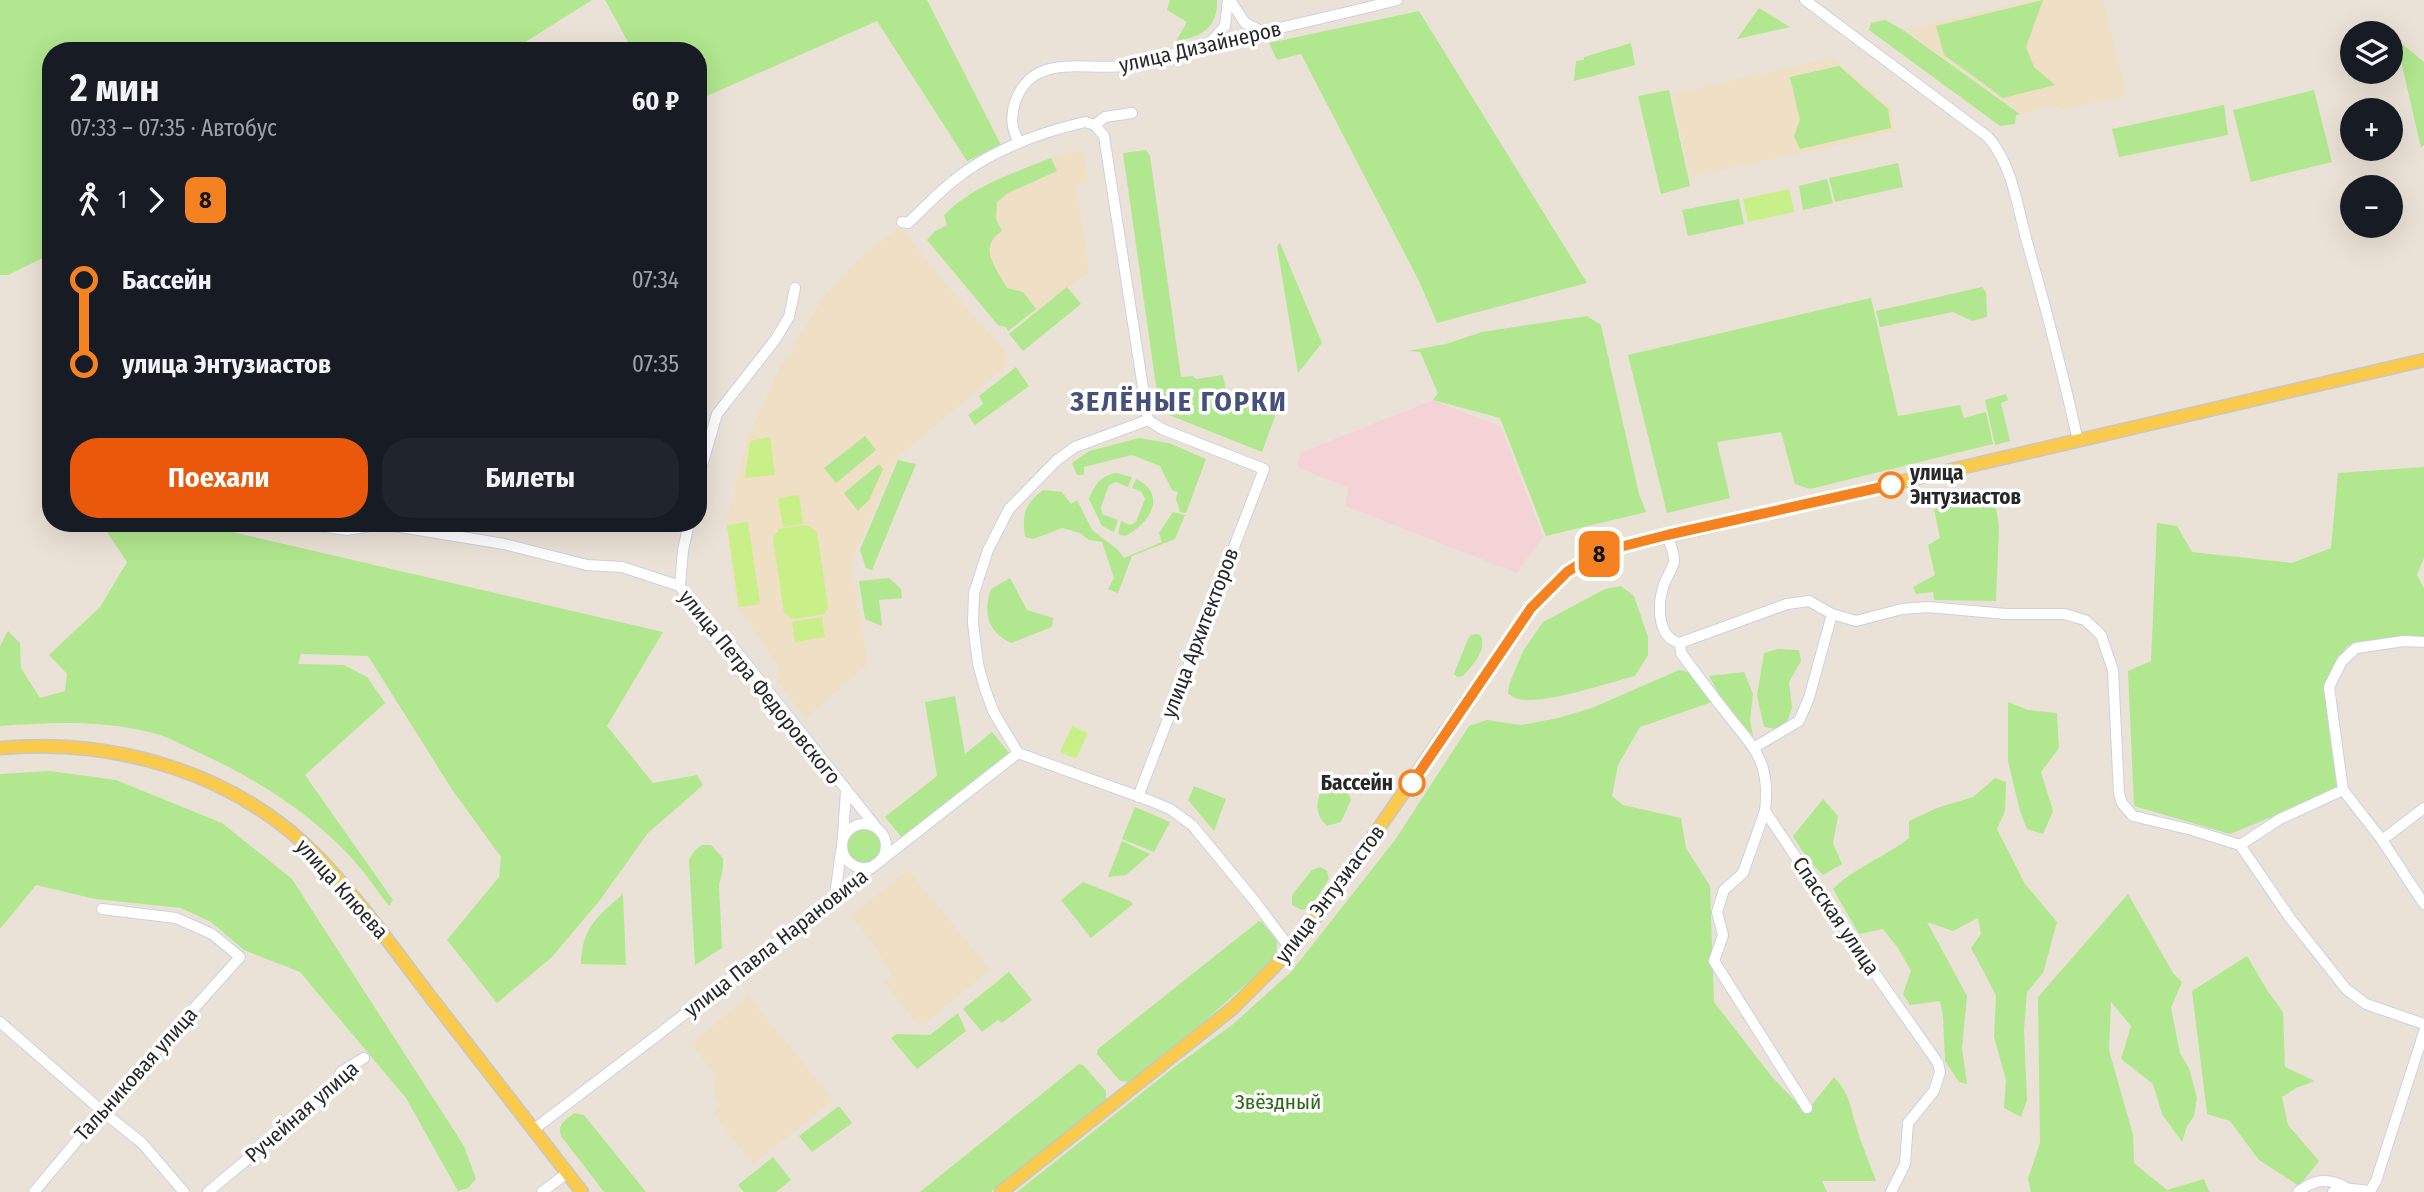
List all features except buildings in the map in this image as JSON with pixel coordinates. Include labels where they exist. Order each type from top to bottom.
[{"type":"main road","name":"улица Энтузиастов","points":[[1001,1192],[1233,1008],[1274,967],[1325,906],[1542,595],[1567,572],[1589,558],[1612,549],[1667,535],[2424,360]]},
{"type":"main road","name":"улица Клюева","points":[[0,748],[90,749],[132,755],[172,766],[208,781],[268,814],[318,858],[364,910],[582,1192]]},
{"type":"street","points":[[1229,0],[1245,23],[1264,32]]},
{"type":"street","points":[[1208,44],[1225,26],[1229,0]]},
{"type":"street","name":"улица Дизайнеров","points":[[1019,141],[1014,128],[1017,97],[1028,80],[1039,73],[1054,68],[1117,67],[1397,0]]},
{"type":"street","points":[[1805,0],[1988,137],[1995,145],[2008,169],[2042,292],[2078,441]]},
{"type":"street","points":[[1095,125],[1105,117],[1132,113]]},
{"type":"street","points":[[901,222],[908,223],[952,182],[1019,141],[1085,122],[1095,125],[1104,136],[1148,420],[1085,442],[1057,460],[1009,509],[988,550],[974,593],[973,623],[978,664],[994,713],[1017,753],[1170,809],[1192,825],[1290,948]]},
{"type":"street","points":[[707,449],[717,414],[775,340],[789,317],[795,288]]},
{"type":"street","name":"улица Архитекторов","points":[[1138,797],[1264,469],[1162,429],[1148,420]]},
{"type":"street","name":"улица Петра Федоровского","points":[[430,532],[491,542],[587,565],[622,567],[680,586],[701,620],[734,648],[876,827]]},
{"type":"street","points":[[680,586],[687,532]]},
{"type":"street","points":[[1667,535],[1674,561],[1660,595],[1664,634],[1675,642],[1681,643],[1801,601],[1816,603],[1832,614],[1856,621],[1902,609],[1928,607],[2006,614],[2064,614],[2085,620],[2101,635],[2113,670],[2119,794],[2122,803],[2133,816],[2240,845],[2290,918],[2346,989],[2366,1003],[2424,1024]]},
{"type":"street","points":[[1755,747],[1799,722],[1809,698],[1832,614]]},
{"type":"street","points":[[2424,642],[2356,648],[2342,662],[2329,687],[2343,790],[2382,840],[2424,904]]},
{"type":"street","points":[[1681,643],[1681,653],[1755,747],[1768,788],[1765,811],[1743,873],[1724,890],[1717,912],[1723,935],[1714,961],[1808,1108]]},
{"type":"street","name":"улица Павла Нарановича","points":[[533,1130],[593,1086],[1017,753]]},
{"type":"street","points":[[2240,845],[2280,819],[2343,790]]},
{"type":"street","points":[[835,896],[843,843],[846,791]]},
{"type":"street","points":[[2382,840],[2424,808]]},
{"type":"street","name":"Спасская улица","points":[[1765,811],[1940,1067],[1934,1091],[1908,1122],[1905,1164],[1891,1192]]},
{"type":"street","points":[[886,840],[885,855],[878,863],[867,868],[855,867],[845,858],[843,843],[849,830],[857,825],[876,827],[886,840],[893,851]]},
{"type":"street","name":"Тальниковая улица","points":[[34,1192],[102,1111],[240,957],[212,934],[176,918],[102,909]]},
{"type":"street","points":[[0,1022],[142,1143],[184,1192]]},
{"type":"street","points":[[2333,1192],[2348,1189],[2370,1191],[2376,1181],[2424,1032]]},
{"type":"street","name":"Ручейная улица","points":[[208,1192],[333,1088],[341,1072],[364,1058]]},
{"type":"street","points":[[542,1192],[568,1173]]},
{"type":"street","points":[[2298,1192],[2312,1181],[2326,1181],[2348,1189]]},
{"type":"shaded area","points":[[2033,0],[2103,0],[2127,96],[2060,110],[2057,105],[2022,114],[1905,30]]},
{"type":"shaded area","points":[[1833,58],[1891,109],[1896,132],[1690,177],[1672,94]]},
{"type":"shaded area","points":[[1073,151],[1083,152],[1089,182],[1077,186],[1089,272],[1008,331],[1006,327],[998,325],[927,240],[934,232],[947,225],[944,215],[972,193],[998,179]]},
{"type":"shaded area","points":[[900,227],[1007,354],[1007,366],[896,458],[851,563],[868,664],[806,718],[778,682],[779,667],[736,604],[726,523],[747,440],[776,374],[823,298],[862,255]]},
{"type":"shaded area","points":[[1433,400],[1501,427],[1543,537],[1517,573],[1345,506],[1348,488],[1297,467],[1300,453]]},
{"type":"shaded area","points":[[908,870],[990,970],[920,1027],[884,982],[892,976],[875,946],[851,916]]},
{"type":"shaded area","points":[[748,996],[834,1100],[753,1164],[713,1113],[721,1106],[715,1098],[715,1075],[691,1044]]},
{"type":"green space","points":[[0,0],[592,0],[525,42],[42,42],[42,258],[8,275],[0,275]]},
{"type":"green space","points":[[605,0],[927,0],[1001,145],[967,161],[877,21],[707,96],[707,42],[628,42]]},
{"type":"green space","points":[[1170,0],[1217,0],[1215,18],[1200,34],[1176,41],[1187,22],[1167,10]]},
{"type":"green space","points":[[2043,0],[2026,47],[2034,67],[2055,85],[2003,98],[1944,55],[1936,26]]},
{"type":"green space","points":[[1759,8],[1790,27],[1737,39]]},
{"type":"green space","points":[[1419,11],[1587,283],[1437,323],[1419,281],[1301,54],[1277,60],[1269,43]]},
{"type":"green space","points":[[1885,20],[2020,114],[2016,115],[2015,124],[2000,126],[1869,30],[1871,23]]},
{"type":"green space","points":[[1631,43],[1635,65],[1574,81],[1576,61]]},
{"type":"green space","points":[[2403,45],[2424,62],[2424,145],[2421,148],[2403,70]]},
{"type":"green space","points":[[1839,66],[1888,109],[1891,128],[1800,149],[1794,136],[1800,120],[1790,77]]},
{"type":"green space","points":[[1669,90],[1690,186],[1661,194],[1638,96]]},
{"type":"green space","points":[[2314,90],[2332,162],[2251,182],[2233,110]]},
{"type":"green space","points":[[2224,105],[2228,135],[2119,157],[2112,129]]},
{"type":"green space","points":[[1146,150],[1150,156],[1181,377],[1193,376],[1196,379],[1223,375],[1228,403],[1280,397],[1262,452],[1169,415],[1159,407],[1123,153]]},
{"type":"green space","points":[[1051,158],[1057,171],[1008,193],[997,202],[996,219],[1002,231],[991,244],[991,258],[1007,288],[1023,292],[1036,309],[1008,331],[1006,327],[998,325],[927,240],[934,232],[947,225],[944,215],[967,196],[994,181]]},
{"type":"green space","points":[[1898,163],[1903,187],[1835,202],[1829,178]]},
{"type":"green space","points":[[1827,179],[1833,203],[1803,210],[1799,186]]},
{"type":"green space","points":[[1789,189],[1794,212],[1748,222],[1743,199]]},
{"type":"green space","points":[[1739,199],[1744,224],[1688,236],[1682,210]]},
{"type":"green space","points":[[1280,243],[1322,343],[1298,373],[1277,246]]},
{"type":"green space","points":[[1067,287],[1081,304],[1023,351],[1009,334]]},
{"type":"green space","points":[[1982,287],[1986,292],[1987,317],[1972,321],[1953,312],[1880,327],[1876,311]]},
{"type":"green space","points":[[1871,298],[1898,416],[1960,405],[1964,418],[1986,412],[1993,444],[1810,489],[1795,484],[1781,432],[1717,442],[1730,498],[1667,513],[1628,355]]},
{"type":"green space","points":[[1587,316],[1601,325],[1639,494],[1646,512],[1546,536],[1500,418],[1433,400],[1438,393],[1420,352],[1408,351],[1446,344],[1482,332]]},
{"type":"green space","points":[[1016,367],[1029,386],[975,425],[968,415],[983,404],[979,396]]},
{"type":"green space","points":[[2006,394],[2008,400],[2001,403],[2010,441],[1995,445],[1985,400]]},
{"type":"green space","points":[[865,436],[876,450],[836,483],[824,468]]},
{"type":"green space","points":[[770,437],[775,475],[745,478],[750,441]]},
{"type":"green space","points":[[1139,438],[1169,443],[1206,459],[1186,513],[1180,512],[1176,499],[1178,492],[1172,490],[1160,466],[1132,455],[1084,467],[1084,475],[1077,475],[1072,463],[1089,451]]},
{"type":"green space","points":[[898,460],[916,464],[872,570],[866,568],[860,550]]},
{"type":"green space","points":[[879,464],[883,469],[869,500],[858,511],[844,493]]},
{"type":"green space","points":[[2424,467],[2424,558],[2417,575],[2424,588],[2424,639],[2369,641],[2347,646],[2324,687],[2340,789],[2230,834],[2134,806],[2128,671],[2151,661],[2157,523],[2177,526],[2192,552],[2292,563],[2331,548],[2338,473]]},
{"type":"green space","points":[[1117,473],[1132,477],[1128,487],[1116,482],[1109,485],[1101,507],[1102,514],[1118,520],[1114,532],[1102,526],[1089,499],[1099,482],[1106,476]]},
{"type":"green space","points":[[1136,479],[1146,485],[1151,493],[1152,509],[1142,524],[1125,536],[1118,534],[1121,521],[1130,525],[1136,522],[1145,499],[1141,491],[1132,488]]},
{"type":"green space","points":[[1993,488],[1999,526],[1996,601],[1934,600],[1933,592],[1916,594],[1913,587],[1935,575],[1928,545],[1940,538],[1934,509],[1968,500]]},
{"type":"green space","points":[[1043,490],[1062,492],[1071,504],[1077,500],[1092,530],[1117,549],[1124,558],[1162,542],[1159,533],[1173,512],[1185,515],[1175,539],[1132,556],[1118,593],[1108,589],[1114,578],[1102,542],[1089,540],[1080,533],[1062,528],[1033,539],[1025,537],[1026,510]]},
{"type":"green space","points":[[799,495],[803,524],[783,527],[778,498]]},
{"type":"green space","points":[[748,522],[760,604],[739,607],[727,525]]},
{"type":"green space","points":[[807,525],[817,532],[828,607],[824,614],[795,619],[784,613],[773,538],[779,529]]},
{"type":"green space","points":[[107,532],[233,532],[663,632],[607,726],[653,783],[697,775],[703,785],[648,833],[600,900],[552,957],[497,1003],[447,940],[499,877],[501,857],[453,791],[368,656],[301,654],[298,664],[344,665],[367,677],[385,703],[305,775],[393,900],[389,906],[346,852],[313,822],[278,796],[241,774],[178,742],[134,729],[96,724],[0,726],[0,646],[8,631],[20,643],[21,668],[40,698],[65,691],[67,674],[49,655],[100,607],[127,562]]},
{"type":"green space","points":[[889,578],[901,589],[902,598],[879,600],[882,626],[865,619],[859,581]]},
{"type":"green space","points":[[1010,578],[1027,610],[1053,618],[1052,627],[1011,643],[992,627],[987,613],[991,589]]},
{"type":"green space","points":[[1621,586],[1634,596],[1648,637],[1648,655],[1635,676],[1543,699],[1518,699],[1508,694],[1523,651],[1543,622],[1605,589]]},
{"type":"green space","points":[[822,617],[825,637],[795,642],[792,622]]},
{"type":"green space","points":[[1477,634],[1481,636],[1482,642],[1480,653],[1463,676],[1457,677],[1454,674],[1468,639]]},
{"type":"green space","points":[[1778,649],[1799,650],[1801,661],[1789,682],[1792,708],[1786,725],[1776,729],[1764,727],[1757,696],[1764,653]]},
{"type":"green space","name":"Звёздный","points":[[1679,670],[1689,672],[1712,702],[1640,727],[1618,765],[1612,796],[1623,805],[1681,818],[1686,848],[1710,886],[1714,1002],[1772,1077],[1806,1112],[1834,1077],[1848,1098],[1876,1181],[1822,1181],[1827,1192],[1017,1192],[1177,1065],[1232,1025],[1291,972],[1395,840],[1469,726],[1487,720],[1521,725],[1558,718],[1592,708]]},
{"type":"green space","points":[[1744,672],[1753,694],[1750,720],[1753,736],[1722,700],[1709,676]]},
{"type":"green space","points":[[955,696],[965,754],[992,732],[1010,754],[903,839],[885,817],[937,776],[925,702]]},
{"type":"green space","points":[[2008,702],[2028,710],[2057,713],[2059,748],[2041,772],[2053,811],[2043,834],[2027,829],[2020,811],[2008,761]]},
{"type":"green space","points":[[1072,726],[1088,733],[1076,759],[1060,752]]},
{"type":"green space","points":[[50,771],[116,780],[222,823],[292,879],[464,1146],[476,1179],[468,1188],[458,1191],[406,1098],[300,972],[244,950],[211,922],[181,908],[95,899],[36,885],[0,929],[0,774]]},
{"type":"green space","points":[[1334,778],[1344,783],[1351,800],[1341,822],[1327,826],[1319,815],[1318,804],[1327,780]]},
{"type":"green space","points":[[1995,778],[2006,782],[2005,811],[1997,829],[2025,884],[2057,922],[2043,973],[2027,992],[2024,1030],[2027,1100],[2021,1117],[2004,1108],[2006,1080],[1994,1037],[1996,995],[1971,948],[1981,934],[1978,918],[1953,931],[1927,922],[1967,996],[1962,1048],[1967,1084],[1959,1082],[1945,1061],[1940,1001],[1910,1005],[1903,994],[1911,971],[1898,948],[1883,929],[1859,934],[1833,889],[1850,875],[1909,838],[1909,821],[1937,808],[1973,797]]},
{"type":"green space","points":[[1194,786],[1226,799],[1214,831],[1188,800]]},
{"type":"green space","points":[[1823,799],[1838,816],[1833,843],[1842,864],[1823,875],[1807,858],[1793,836]]},
{"type":"green space","points":[[1135,807],[1170,822],[1154,852],[1122,839]]},
{"type":"green space","points":[[864,829],[876,834],[881,846],[876,858],[864,863],[852,858],[847,846],[852,834]]},
{"type":"green space","points":[[1122,841],[1150,854],[1126,875],[1108,877]]},
{"type":"green space","points":[[702,845],[711,845],[723,858],[719,885],[722,948],[695,965],[689,860]]},
{"type":"green space","points":[[1320,867],[1327,871],[1329,879],[1310,908],[1302,910],[1292,905],[1292,895],[1312,870]]},
{"type":"green space","points":[[1083,882],[1133,904],[1091,938],[1061,900]]},
{"type":"green space","points":[[623,894],[626,965],[581,964],[588,931],[599,916]]},
{"type":"green space","points":[[2128,894],[2173,973],[2182,982],[2171,1008],[2180,1053],[2189,1068],[2197,1098],[2194,1116],[2187,1126],[2182,1142],[2162,1114],[2153,1084],[2121,1059],[2131,1026],[2111,1002],[2109,1050],[2133,1135],[2134,1163],[2167,1190],[2204,1179],[2209,1192],[2031,1192],[2028,1179],[2040,1143],[2038,997]]},
{"type":"green space","points":[[1259,921],[1277,941],[1276,957],[1206,1020],[1129,1082],[1120,1081],[1097,1054],[1098,1049]]},
{"type":"green space","points":[[2247,956],[2283,1012],[2285,1067],[2315,1081],[2282,1097],[2288,1125],[2319,1161],[2299,1186],[2259,1160],[2230,1121],[2207,1114],[2192,991]]},
{"type":"green space","points":[[1009,972],[1032,1000],[1002,1023],[998,1020],[982,1032],[963,1009]]},
{"type":"green space","points":[[958,1013],[966,1031],[917,1069],[891,1038],[897,1034],[930,1035]]},
{"type":"green space","points":[[1079,1064],[1083,1065],[1106,1091],[1106,1100],[991,1192],[920,1192]]},
{"type":"green space","points":[[839,1106],[852,1123],[812,1152],[799,1136]]},
{"type":"green space","points":[[574,1113],[584,1115],[646,1192],[604,1192],[561,1136],[561,1125]]},
{"type":"green space","points":[[773,1157],[791,1180],[776,1192],[744,1192],[738,1185]]},
{"type":"bus line","name":"8","points":[[1412,783],[1531,608],[1567,572],[1589,558],[1612,549],[1667,535],[1891,485]]},
{"type":"place","name":"улица Энтузиастов","points":[[1891,485]]},
{"type":"place","name":"Бассейн","points":[[1412,783]]},
{"type":"district","name":"ЗЕЛЁНЫЕ ГОРКИ","points":[[1179,401]]}]
